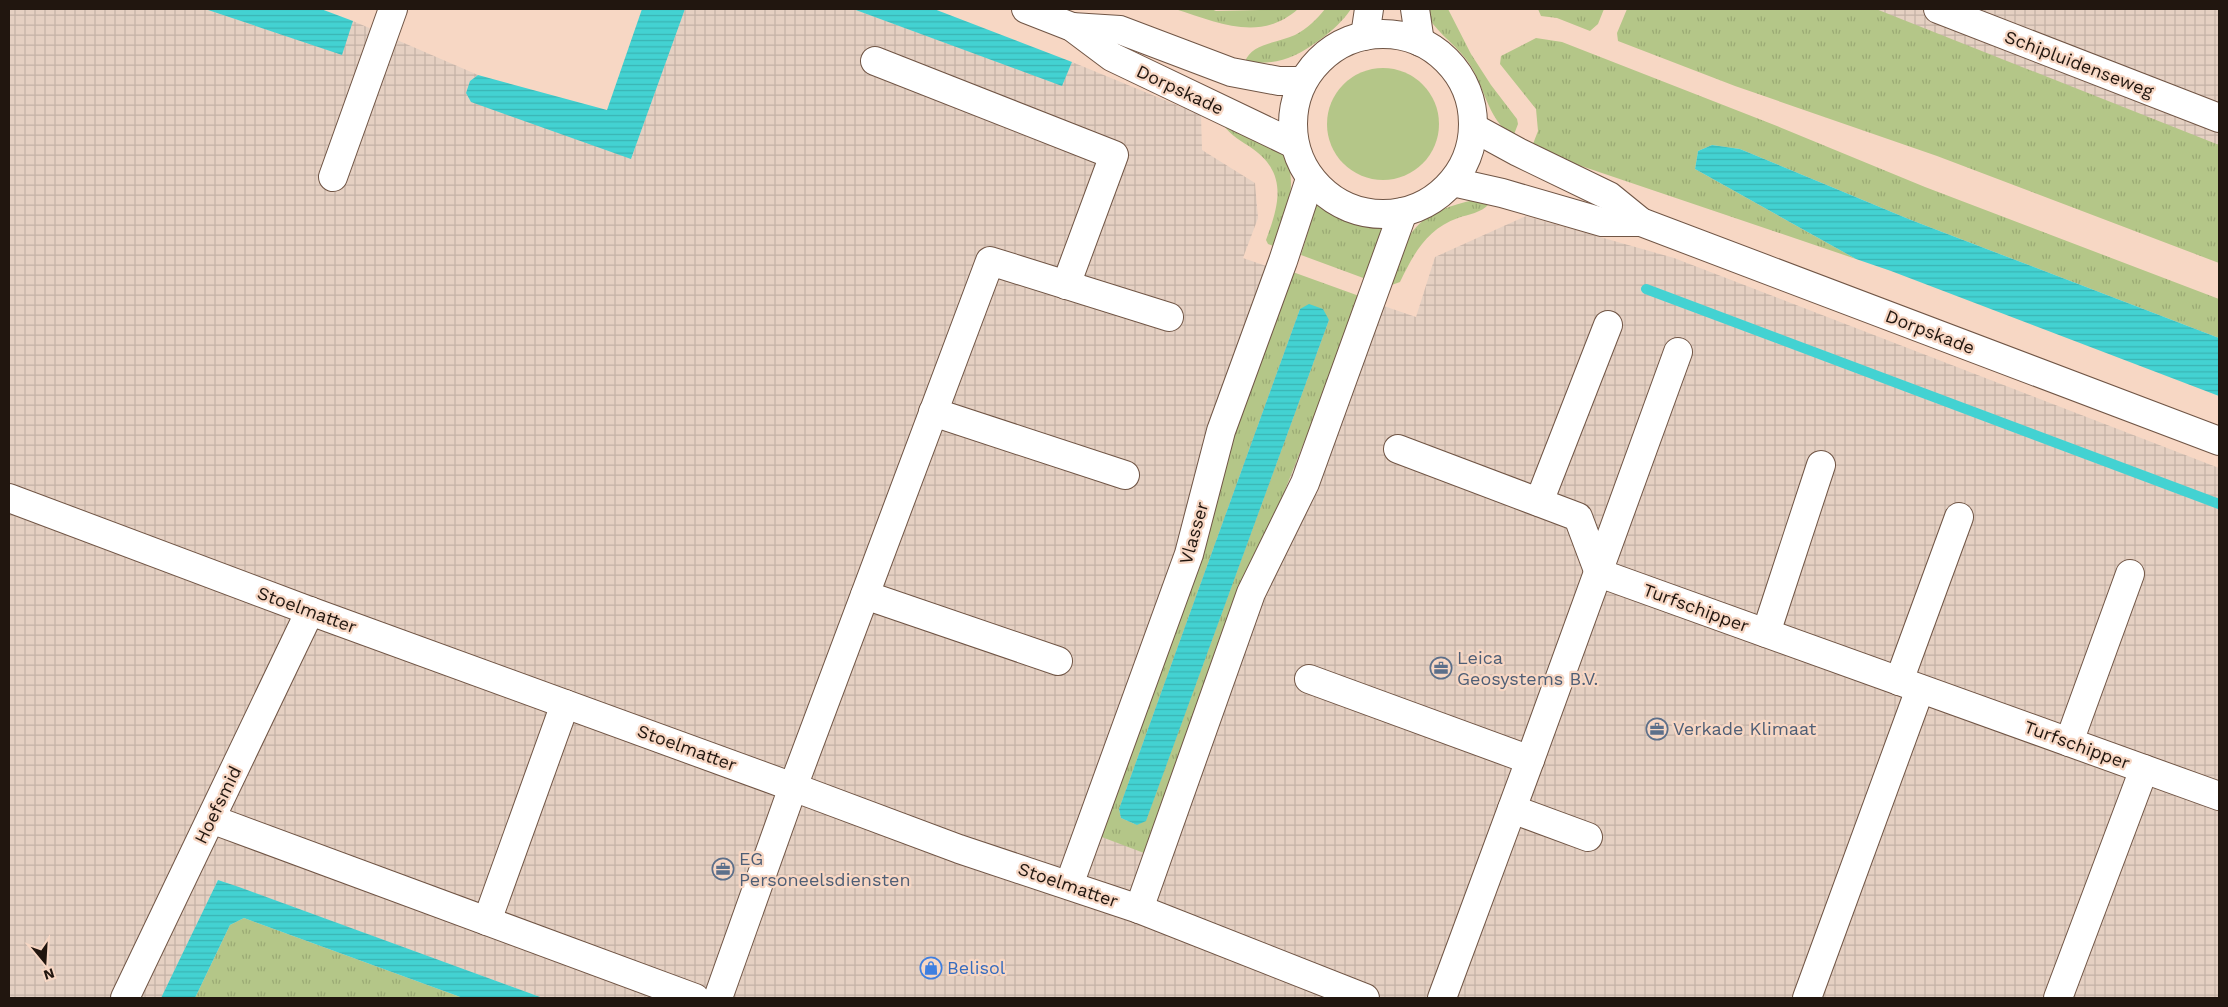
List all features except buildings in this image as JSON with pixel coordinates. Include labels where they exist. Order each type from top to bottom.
[{"type":"street","points":[[333,177],[393,9]]},
{"type":"street","name":"Dorpskade","points":[[1026,9],[1072,27],[1112,57],[1294,144]]},
{"type":"street","points":[[1365,36],[1369,9]]},
{"type":"street","points":[[1415,9],[1420,42]]},
{"type":"street","name":"Schipluidenseweg","points":[[1938,9],[2219,118]]},
{"type":"street","name":"Dorpskade","points":[[1072,27],[1120,30],[1231,72],[1279,81],[1303,82]]},
{"type":"street","points":[[1393,34],[1420,42],[1439,52],[1454,68],[1465,86],[1472,106],[1474,128],[1467,157],[1453,182],[1430,201],[1403,212],[1369,214],[1336,202],[1310,178],[1294,144],[1292,122],[1294,108],[1303,82],[1319,60],[1340,45],[1365,36],[1393,34]]},
{"type":"street","points":[[875,61],[1114,155],[1066,285]]},
{"type":"street","name":"Dorpskade","points":[[1474,128],[1518,152],[1609,196],[1641,222],[2219,441]]},
{"type":"street","name":"Vlasser","points":[[1069,885],[1189,554],[1221,431],[1283,261],[1310,178]]},
{"type":"street","name":"Dorpskade","points":[[1453,182],[1502,193],[1602,222],[1641,222]]},
{"type":"street","points":[[1138,909],[1251,593],[1305,483],[1403,212]]},
{"type":"street","points":[[718,998],[793,787],[990,261],[1169,317]]},
{"type":"street","points":[[1539,502],[1608,325]]},
{"type":"street","points":[[1442,998],[1599,573],[1678,352]]},
{"type":"street","points":[[933,412],[1125,475]]},
{"type":"street","points":[[1398,449],[1578,517],[1599,573]]},
{"type":"street","points":[[1766,633],[1821,464]]},
{"type":"street","name":"Stoelmatter","points":[[9,498],[959,850],[1138,909],[1365,998]]},
{"type":"street","points":[[1807,998],[1910,685],[1959,517]]},
{"type":"street","name":"Turfschipper","points":[[1599,573],[2144,769],[2219,793]]},
{"type":"street","points":[[2069,742],[2130,574]]},
{"type":"street","points":[[865,595],[1058,661]]},
{"type":"street","name":"Hoefsmid","points":[[125,998],[310,611]]},
{"type":"street","points":[[1309,679],[1530,760]]},
{"type":"street","points":[[487,921],[565,704]]},
{"type":"street","points":[[2058,998],[2144,769]]},
{"type":"street","points":[[1512,809],[1588,837]]},
{"type":"street","points":[[211,820],[695,998]]},
{"type":"shaded area","points":[[9,9],[205,9],[341,54],[353,21],[478,75],[470,81],[631,159],[685,9],[853,9],[1062,85],[1072,62],[1201,115],[1202,150],[1255,183],[1258,218],[1243,258],[1416,317],[1435,257],[1526,216],[1674,258],[2219,468],[2219,998],[543,998],[218,880],[161,998],[9,998]]},
{"type":"shaded area","points":[[1798,9],[2219,9],[2219,172]]},
{"type":"green space","points":[[1175,9],[1211,9],[1216,11],[1298,9],[1284,19],[1269,25],[1238,27],[1222,24]]},
{"type":"green space","points":[[1325,9],[1351,9],[1341,22],[1329,32],[1294,56],[1277,61],[1245,62],[1248,56],[1259,47],[1288,38],[1304,30]]},
{"type":"green space","points":[[1424,9],[1448,9],[1471,54],[1491,85],[1517,119],[1518,124],[1513,137],[1504,129],[1491,110],[1473,69],[1461,53],[1432,23]]},
{"type":"green space","points":[[1538,9],[1604,9],[1598,24],[1590,31],[1557,18],[1541,16]]},
{"type":"green space","points":[[1627,9],[1876,9],[2219,145],[2219,263],[1937,156],[1735,86],[1618,41],[1617,33]]},
{"type":"green space","points":[[1536,38],[1562,42],[1777,126],[1925,187],[2219,299],[2219,338],[1911,220],[1740,149],[1712,145],[1698,151],[1695,169],[1856,259],[1531,149],[1538,131],[1536,109],[1500,64],[1501,56]]},
{"type":"green space","points":[[1383,68],[1394,69],[1404,73],[1422,85],[1434,103],[1438,113],[1438,135],[1434,145],[1422,163],[1404,175],[1394,179],[1383,180],[1372,179],[1362,175],[1344,163],[1332,145],[1328,135],[1327,124],[1328,113],[1332,103],[1344,85],[1362,73],[1372,69]]},
{"type":"green space","points":[[1223,124],[1270,145],[1285,157],[1291,181],[1290,196],[1278,248],[1268,244],[1266,240],[1274,215],[1278,191],[1272,169],[1264,159],[1233,135]]},
{"type":"green space","points":[[1474,200],[1489,204],[1479,211],[1447,223],[1430,235],[1416,252],[1400,282],[1386,287],[1400,253],[1415,228],[1437,212]]},
{"type":"green space","points":[[1317,202],[1350,218],[1387,224],[1366,279],[1301,255]]},
{"type":"green space","points":[[1290,271],[1362,297],[1279,505],[1242,585],[1144,853],[1099,836]],"holes":[[[1300,309],[1329,320],[1146,820],[1137,825],[1121,818],[1119,809]]]},
{"type":"green space","points":[[244,918],[463,998],[195,998],[230,925]]},
{"type":"water","points":[[205,9],[321,9],[353,21],[342,55]]},
{"type":"water","points":[[642,9],[685,9],[631,159],[471,102],[466,93],[470,81],[478,75],[607,110]]},
{"type":"water","points":[[853,9],[934,9],[1072,62],[1062,86]]},
{"type":"water","points":[[1712,145],[1740,149],[1911,220],[2219,338],[2219,396],[1856,259],[1695,169],[1698,151]]},
{"type":"water","points":[[1309,304],[1323,309],[1329,320],[1146,821],[1137,825],[1121,818],[1119,809],[1300,309]]},
{"type":"water","points":[[218,880],[543,998],[463,998],[244,918],[230,925],[195,998],[161,998]]},
{"type":"waterway","points":[[1646,289],[2219,504]]},
{"type":"place","name":"Leica Geosystems B.V.","points":[[1441,668]]},
{"type":"place","name":"Verkade Klimaat","points":[[1657,729]]},
{"type":"place","name":"EG Personeelsdiensten","points":[[723,869]]},
{"type":"place","name":"Belisol","points":[[931,968]]}]
